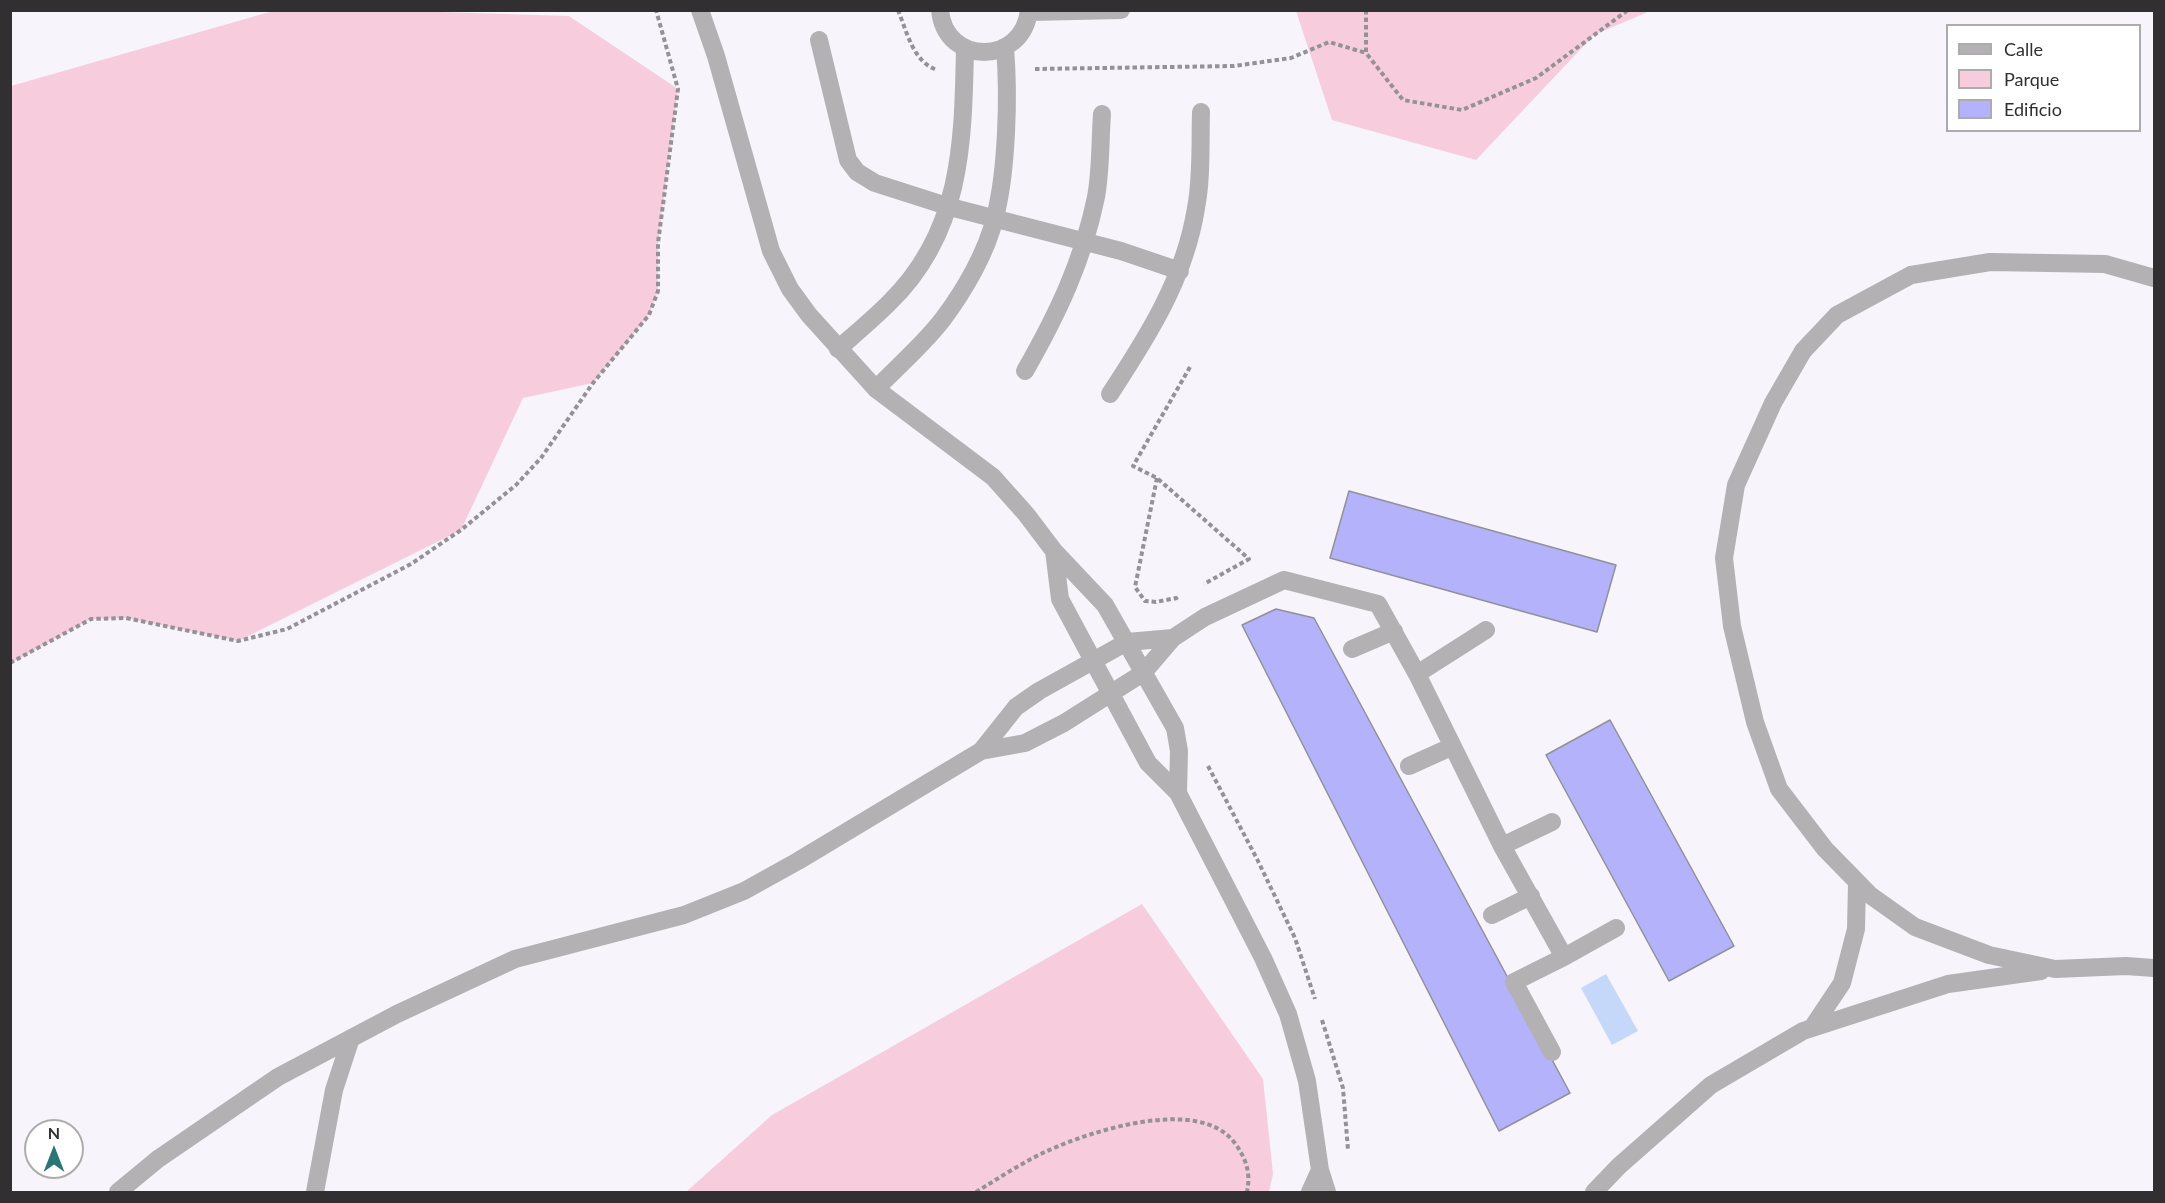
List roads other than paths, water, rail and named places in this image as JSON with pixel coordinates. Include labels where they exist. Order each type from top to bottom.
[{"type":"street","points":[[700,10],[716,56],[771,251],[790,289],[838,349],[876,389],[993,477],[1054,551],[1105,605],[1175,728],[1179,752],[1178,793]]},
{"type":"street","points":[[940,10],[945,28],[953,40],[966,49],[992,53],[1005,48],[1017,39],[1026,27],[1029,11],[1121,10]]},
{"type":"street","points":[[819,40],[848,160],[857,172],[875,183],[950,207],[1085,242],[1180,271]]},
{"type":"street","points":[[876,389],[943,320],[978,261],[995,218],[1003,159],[1007,70],[1005,48]]},
{"type":"street","points":[[838,349],[891,302],[926,255],[950,207],[960,158],[966,49]]},
{"type":"street","points":[[1110,393],[1144,342],[1180,271],[1197,207],[1201,112]]},
{"type":"street","points":[[1025,371],[1059,311],[1085,242],[1096,195],[1102,114]]},
{"type":"street","points":[[2055,969],[1989,955],[1916,927],[1870,895],[1825,849],[1779,789],[1755,722],[1732,626],[1724,558],[1736,484],[1773,403],[1803,351],[1837,315],[1911,275],[1990,262],[2105,264],[2154,278]]},
{"type":"street","points":[[1054,551],[1060,599],[1148,763],[1178,793],[1263,958],[1288,1014],[1307,1081],[1320,1170],[1328,1192]]},
{"type":"street","points":[[118,1192],[158,1159],[278,1077],[351,1038],[515,959],[684,915],[744,891],[981,752],[1025,744],[1064,723],[1143,673],[1173,638],[1205,617],[1284,580],[1378,604],[1417,675],[1502,846],[1564,957]]},
{"type":"street","points":[[1417,675],[1486,630]]},
{"type":"street","points":[[1352,649],[1394,631]]},
{"type":"street","points":[[981,752],[1016,707],[1092,661],[1127,642],[1173,638]]},
{"type":"street","points":[[1409,766],[1451,747]]},
{"type":"street","points":[[1502,846],[1552,822]]},
{"type":"street","points":[[1812,1028],[1842,983],[1856,928],[1857,882]]},
{"type":"street","points":[[1492,915],[1530,896]]},
{"type":"street","points":[[1552,1052],[1514,982],[1616,928]]},
{"type":"street","points":[[1594,1192],[1619,1166],[1711,1085],[1812,1028],[1948,984],[2055,969],[2126,966],[2154,969]]},
{"type":"street","points":[[315,1192],[334,1090],[351,1038]]},
{"type":"street","points":[[1310,1192],[1320,1170]]},
{"type":"water","points":[[1606,974],[1638,1031],[1612,1045],[1581,988]]}]
